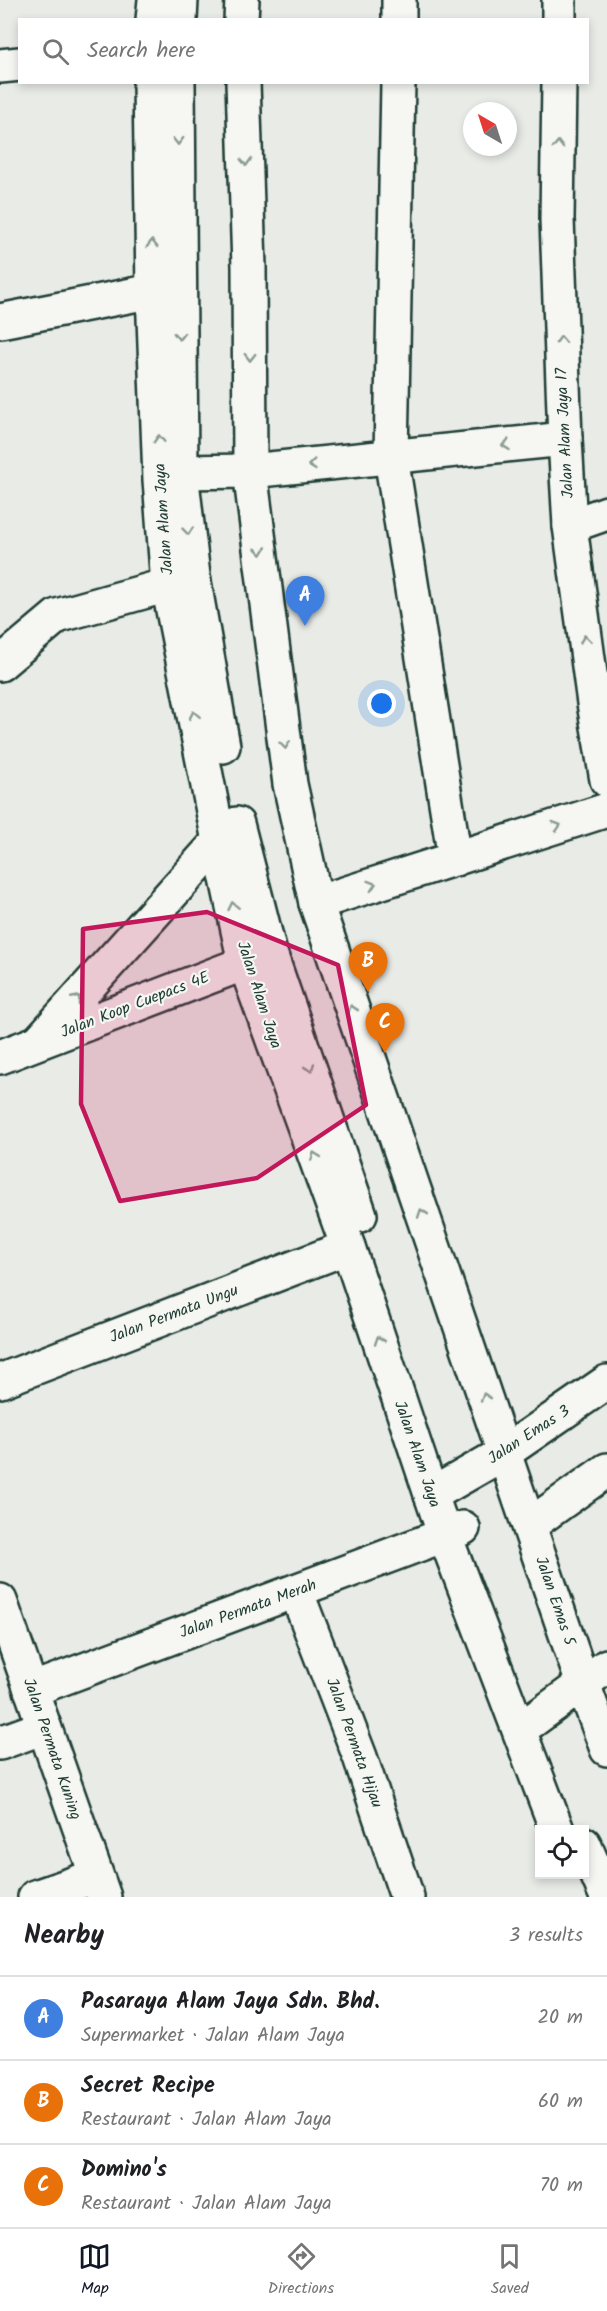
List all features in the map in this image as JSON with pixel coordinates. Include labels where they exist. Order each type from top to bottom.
[{"type":"street","points":[[153,18],[155,0]]},
{"type":"street","points":[[180,18],[182,0]]},
{"type":"street","points":[[241,18],[242,0]]},
{"type":"street","points":[[399,0],[399,18]]},
{"type":"street","points":[[559,0],[559,18]]},
{"type":"street","points":[[0,66],[18,64]]},
{"type":"street","name":"Jalan Alam Jaya","points":[[150,84],[153,291],[160,480],[168,585],[219,842],[258,958],[348,1247],[440,1490],[555,1825]]},
{"type":"street","name":"Jalan Alam Jaya","points":[[178,84],[181,472],[193,576],[258,958],[366,1231],[440,1490]]},
{"type":"street","name":"Jalan Emas 5","points":[[243,84],[249,267],[250,471],[290,784],[316,903],[530,1525],[595,1675],[607,1749]]},
{"type":"street","points":[[398,84],[392,457],[454,859]]},
{"type":"street","name":"Jalan Alam Jaya 17","points":[[559,84],[557,219],[570,526],[607,780]]},
{"type":"street","points":[[0,321],[153,291]]},
{"type":"street","points":[[181,472],[250,471],[565,439]]},
{"type":"street","points":[[570,526],[607,513]]},
{"type":"street","points":[[0,664],[57,616],[168,585]]},
{"type":"street","points":[[316,903],[607,810]]},
{"type":"street","points":[[38,1042],[219,842]]},
{"type":"street","name":"Jalan Koop Cuepacs 4E","points":[[0,1057],[258,958]]},
{"type":"street","name":"Jalan Permata Ungu","points":[[0,1381],[348,1247]]},
{"type":"street","name":"Jalan Emas 3","points":[[440,1490],[504,1453],[607,1382]]},
{"type":"street","points":[[530,1525],[607,1470]]},
{"type":"street","name":"Jalan Alam Jaya","points":[[454,1532],[576,1825]]},
{"type":"street","name":"Jalan Permata Merah","points":[[32,1690],[454,1532]]},
{"type":"street","name":"Jalan Permata Hijau","points":[[296,1591],[360,1757],[407,1897]]},
{"type":"street","name":"Jalan Permata Kuning","points":[[0,1600],[100,1886]]},
{"type":"street","points":[[532,1721],[595,1675]]},
{"type":"street","points":[[0,1743],[44,1727]]},
{"type":"street","points":[[589,1854],[607,1897]]},
{"type":"street","points":[[576,1879],[583,1897]]},
{"type":"street","points":[[35,1897],[100,1886]]},
{"type":"highlighted area","points":[[207,912],[338,965],[366,1105],[257,1178],[120,1201],[81,1104],[83,929]]},
{"type":"place","name":"Pasaraya Alam Jaya Sdn. Bhd.","points":[[305,626]]},
{"type":"place","name":"Secret Recipe","points":[[368,992]]},
{"type":"place","name":"Domino's","points":[[385,1053]]}]
